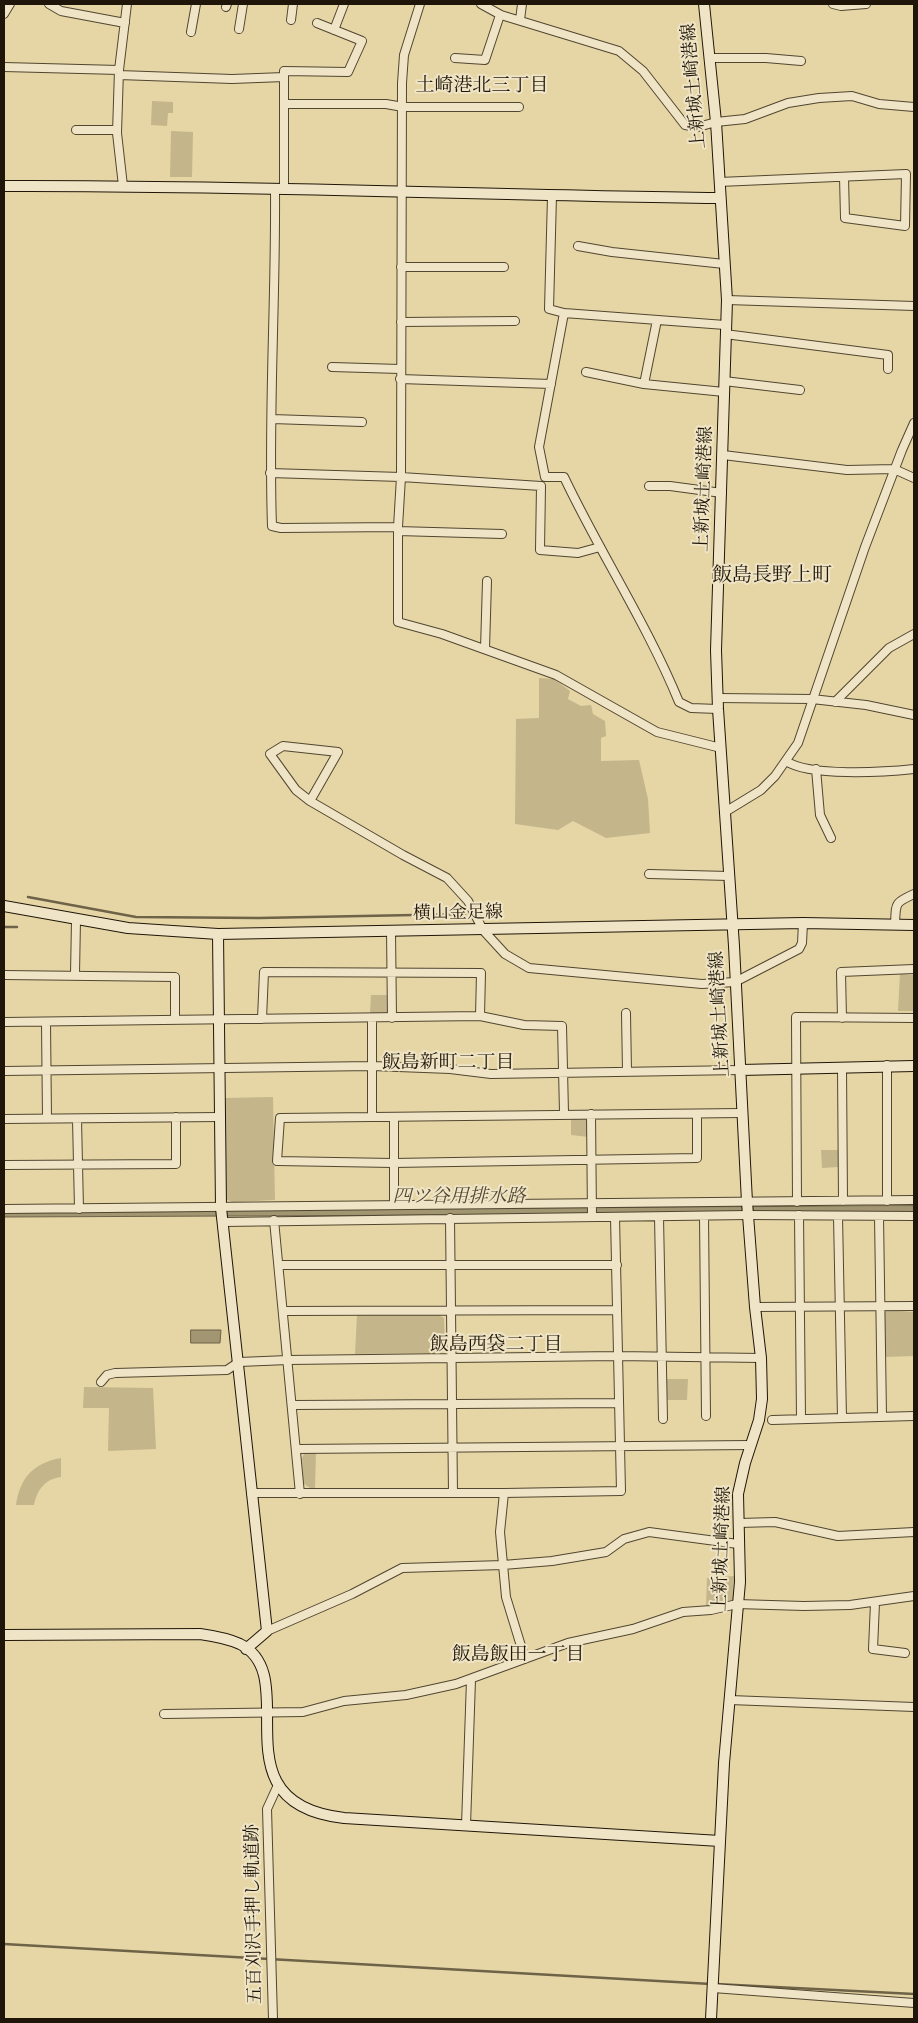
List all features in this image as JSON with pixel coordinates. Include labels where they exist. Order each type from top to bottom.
[{"type":"street","points":[[4,14],[10,4]]},
{"type":"street","points":[[50,4],[124,23]]},
{"type":"street","points":[[123,186],[117,130],[119,72],[127,4]]},
{"type":"street","points":[[190,32],[196,4]]},
{"type":"street","points":[[238,29],[243,4]]},
{"type":"street","points":[[290,20],[293,4]]},
{"type":"street","points":[[334,30],[344,4]]},
{"type":"street","points":[[420,4],[404,55],[402,107],[401,477],[398,529],[398,622],[442,634],[556,675],[657,732],[721,748]]},
{"type":"street","points":[[481,4],[500,14],[619,52],[643,71],[685,125],[698,127],[716,122],[745,119],[788,103],[819,98],[852,96],[879,104],[914,107]]},
{"type":"street","points":[[520,20],[522,4]]},
{"type":"street","name":"上新城土崎港線","points":[[704,4],[716,122],[719,198],[727,300],[716,650],[718,703],[747,1209],[761,1358],[762,1399],[759,1420],[738,1494],[740,1582],[724,1763],[711,2019]]},
{"type":"street","points":[[833,4],[866,4]]},
{"type":"street","points":[[455,58],[485,60],[500,14]]},
{"type":"street","points":[[316,23],[362,42],[348,72],[284,71],[276,256],[270,473],[272,526],[281,528],[398,529],[502,534]]},
{"type":"street","points":[[710,58],[766,58],[801,61]]},
{"type":"street","points":[[4,67],[232,79],[284,77]]},
{"type":"street","points":[[284,104],[519,107]]},
{"type":"street","points":[[76,130],[117,130]]},
{"type":"street","points":[[719,182],[906,174],[905,226],[845,218],[844,177]]},
{"type":"street","points":[[4,186],[402,190],[552,196],[719,198]]},
{"type":"street","points":[[552,196],[549,309],[725,329],[888,355],[888,369]]},
{"type":"street","points":[[578,246],[612,252],[724,264]]},
{"type":"street","points":[[401,267],[504,267]]},
{"type":"street","points":[[727,300],[914,306]]},
{"type":"street","points":[[564,312],[539,447],[545,477],[564,477],[600,547],[660,655],[679,702],[692,708],[718,703],[812,699],[914,715]]},
{"type":"street","points":[[644,384],[658,320]]},
{"type":"street","points":[[401,322],[515,321]]},
{"type":"street","points":[[332,367],[400,369]]},
{"type":"street","points":[[586,372],[644,384],[800,390]]},
{"type":"street","points":[[400,379],[551,384]]},
{"type":"street","points":[[272,418],[362,422]]},
{"type":"street","points":[[724,812],[762,790],[775,776],[798,743],[806,726],[812,699],[894,470],[914,423]]},
{"type":"street","points":[[723,455],[847,470],[894,470],[914,478]]},
{"type":"street","points":[[270,473],[401,477],[541,486],[540,550],[578,553],[600,547]]},
{"type":"street","points":[[649,486],[670,486],[722,493]]},
{"type":"street","points":[[486,649],[488,581]]},
{"type":"street","points":[[835,702],[889,648],[914,634]]},
{"type":"street","points":[[310,801],[338,752],[283,746],[270,754],[296,790],[310,801],[447,878],[468,901],[483,930],[505,954],[529,968],[702,984],[735,982],[799,949],[802,943],[803,923]]},
{"type":"street","points":[[786,761],[792,765],[816,769],[875,772],[914,769]]},
{"type":"street","points":[[816,769],[820,815],[831,838]]},
{"type":"street","points":[[650,874],[728,876]]},
{"type":"street","points":[[895,924],[896,905],[899,901],[914,894]]},
{"type":"street","name":"横山金足線","points":[[4,906],[128,928],[218,934],[732,926],[803,923],[914,925]]},
{"type":"street","points":[[75,974],[76,920]]},
{"type":"street","points":[[391,931],[392,1018]]},
{"type":"street","points":[[218,934],[222,1214],[267,1631]]},
{"type":"street","points":[[842,1018],[842,972],[914,969]]},
{"type":"street","points":[[262,1019],[264,972],[481,973],[480,1016]]},
{"type":"street","points":[[4,975],[75,974],[175,977],[175,1019]]},
{"type":"street","points":[[626,1013],[627,1072]]},
{"type":"street","points":[[4,1022],[480,1016],[524,1025],[562,1026],[564,1114]]},
{"type":"street","points":[[797,1202],[796,1017],[914,1018]]},
{"type":"street","points":[[372,1018],[372,1116]]},
{"type":"street","points":[[46,1022],[48,1118]]},
{"type":"street","points":[[4,1071],[372,1066],[450,1069],[491,1074],[795,1069],[887,1065],[914,1066]]},
{"type":"street","points":[[887,1065],[887,1201]]},
{"type":"street","points":[[842,1067],[843,1201]]},
{"type":"street","points":[[697,1114],[697,1158],[393,1163],[277,1161],[280,1118],[742,1113]]},
{"type":"street","points":[[591,1114],[592,1217]]},
{"type":"street","points":[[4,1165],[176,1164],[176,1117]]},
{"type":"street","points":[[4,1119],[220,1117]]},
{"type":"street","points":[[394,1117],[394,1204]]},
{"type":"street","points":[[77,1119],[78,1209]]},
{"type":"street","points":[[4,1209],[78,1209],[222,1214],[274,1220],[659,1217],[704,1216],[797,1202],[914,1200]]},
{"type":"street","points":[[222,1214],[394,1204],[592,1205],[747,1209],[798,1215],[914,1216]]},
{"type":"street","points":[[798,1215],[801,1307],[801,1420]]},
{"type":"street","points":[[704,1216],[707,1357],[706,1416]]},
{"type":"street","points":[[838,1216],[842,1418]]},
{"type":"street","points":[[879,1216],[882,1416]]},
{"type":"street","points":[[251,1493],[621,1491],[615,1217]]},
{"type":"street","points":[[659,1217],[663,1419]]},
{"type":"street","points":[[450,1218],[453,1493]]},
{"type":"street","points":[[274,1220],[280,1265],[300,1494]]},
{"type":"street","points":[[280,1265],[617,1265]]},
{"type":"street","points":[[755,1307],[914,1306]]},
{"type":"street","points":[[284,1311],[616,1310]]},
{"type":"street","points":[[101,1382],[108,1375],[115,1373],[227,1370],[239,1362],[288,1360],[617,1356],[761,1358]]},
{"type":"street","points":[[293,1405],[618,1403]]},
{"type":"street","points":[[772,1420],[914,1416]]},
{"type":"street","points":[[297,1450],[751,1445]]},
{"type":"street","points":[[504,1493],[500,1532],[506,1597],[525,1659]]},
{"type":"street","points":[[739,1523],[775,1522],[838,1536],[914,1532]]},
{"type":"street","points":[[246,1649],[267,1631],[352,1594],[402,1568],[504,1565],[552,1561],[606,1552],[624,1538],[649,1532],[738,1544]]},
{"type":"street","points":[[164,1714],[303,1712],[344,1701],[406,1695],[471,1680],[568,1644],[633,1629],[683,1612],[711,1610],[737,1604],[804,1606],[875,1603],[914,1596]]},
{"type":"street","points":[[875,1603],[873,1649],[905,1652]]},
{"type":"street","points":[[4,1635],[200,1634],[221,1637],[246,1649],[257,1660],[265,1677],[268,1713],[268,1752],[278,1785],[298,1805],[312,1812],[328,1816],[720,1841]]},
{"type":"street","points":[[466,1825],[471,1680]]},
{"type":"street","points":[[730,1700],[914,1707]]},
{"type":"street","name":"五百刈沢手押し軌道跡","points":[[273,2019],[267,1809],[278,1785]]},
{"type":"street","points":[[713,1985],[914,2003]]},
{"type":"shaded area","points":[[152,101],[173,102],[173,113],[168,113],[167,126],[151,125]]},
{"type":"shaded area","points":[[171,131],[193,132],[192,177],[170,177]]},
{"type":"shaded area","points":[[539,678],[554,679],[570,691],[568,699],[581,706],[591,705],[593,714],[605,721],[606,736],[601,738],[601,761],[639,760],[648,799],[650,833],[606,838],[573,821],[558,830],[515,824],[516,719],[539,718]]},
{"type":"shaded area","points":[[900,974],[914,975],[914,1011],[898,1011]]},
{"type":"shaded area","points":[[371,995],[389,995],[390,1010],[386,1013],[370,1013]]},
{"type":"shaded area","points":[[273,1097],[275,1200],[233,1202],[225,1199],[225,1098]]},
{"type":"shaded area","points":[[571,1117],[586,1117],[589,1120],[589,1137],[571,1135]]},
{"type":"shaded area","points":[[821,1150],[838,1150],[838,1167],[822,1168]]},
{"type":"shaded area","name":"四ツ谷用排水路","points":[[914,1206],[914,1213],[4,1217],[4,1212]]},
{"type":"shaded area","points":[[886,1310],[914,1312],[914,1356],[885,1357],[884,1314]]},
{"type":"shaded area","points":[[357,1315],[439,1315],[444,1318],[445,1348],[441,1353],[355,1354]]},
{"type":"shaded area","points":[[191,1330],[221,1330],[220,1343],[191,1343]]},
{"type":"shaded area","points":[[665,1379],[688,1379],[687,1400],[665,1400]]},
{"type":"shaded area","points":[[84,1387],[153,1388],[156,1449],[108,1451],[109,1408],[83,1408]]},
{"type":"shaded area","points":[[305,1452],[316,1452],[315,1489],[303,1483],[302,1458]]},
{"type":"shaded area","points":[[61,1458],[61,1477],[50,1480],[43,1486],[37,1495],[34,1505],[16,1505],[21,1487],[30,1473],[51,1460]]},
{"type":"shaded area","points":[[734,1576],[733,1602],[706,1607],[707,1578]]},
{"type":"waterway","points":[[28,897],[136,917],[259,918],[465,914]]},
{"type":"waterway","points":[[4,927],[17,927]]},
{"type":"waterway","points":[[4,1944],[711,1984]]},
{"type":"waterway","points":[[716,1984],[914,1994]]},
{"type":"district","name":"土崎港北三丁目","points":[[482,87]]},
{"type":"district","name":"飯島長野上町","points":[[772,577]]},
{"type":"district","name":"飯島新町二丁目","points":[[448,1064]]},
{"type":"district","name":"飯島西袋二丁目","points":[[496,1346]]},
{"type":"district","name":"飯島飯田一丁目","points":[[518,1656]]}]
